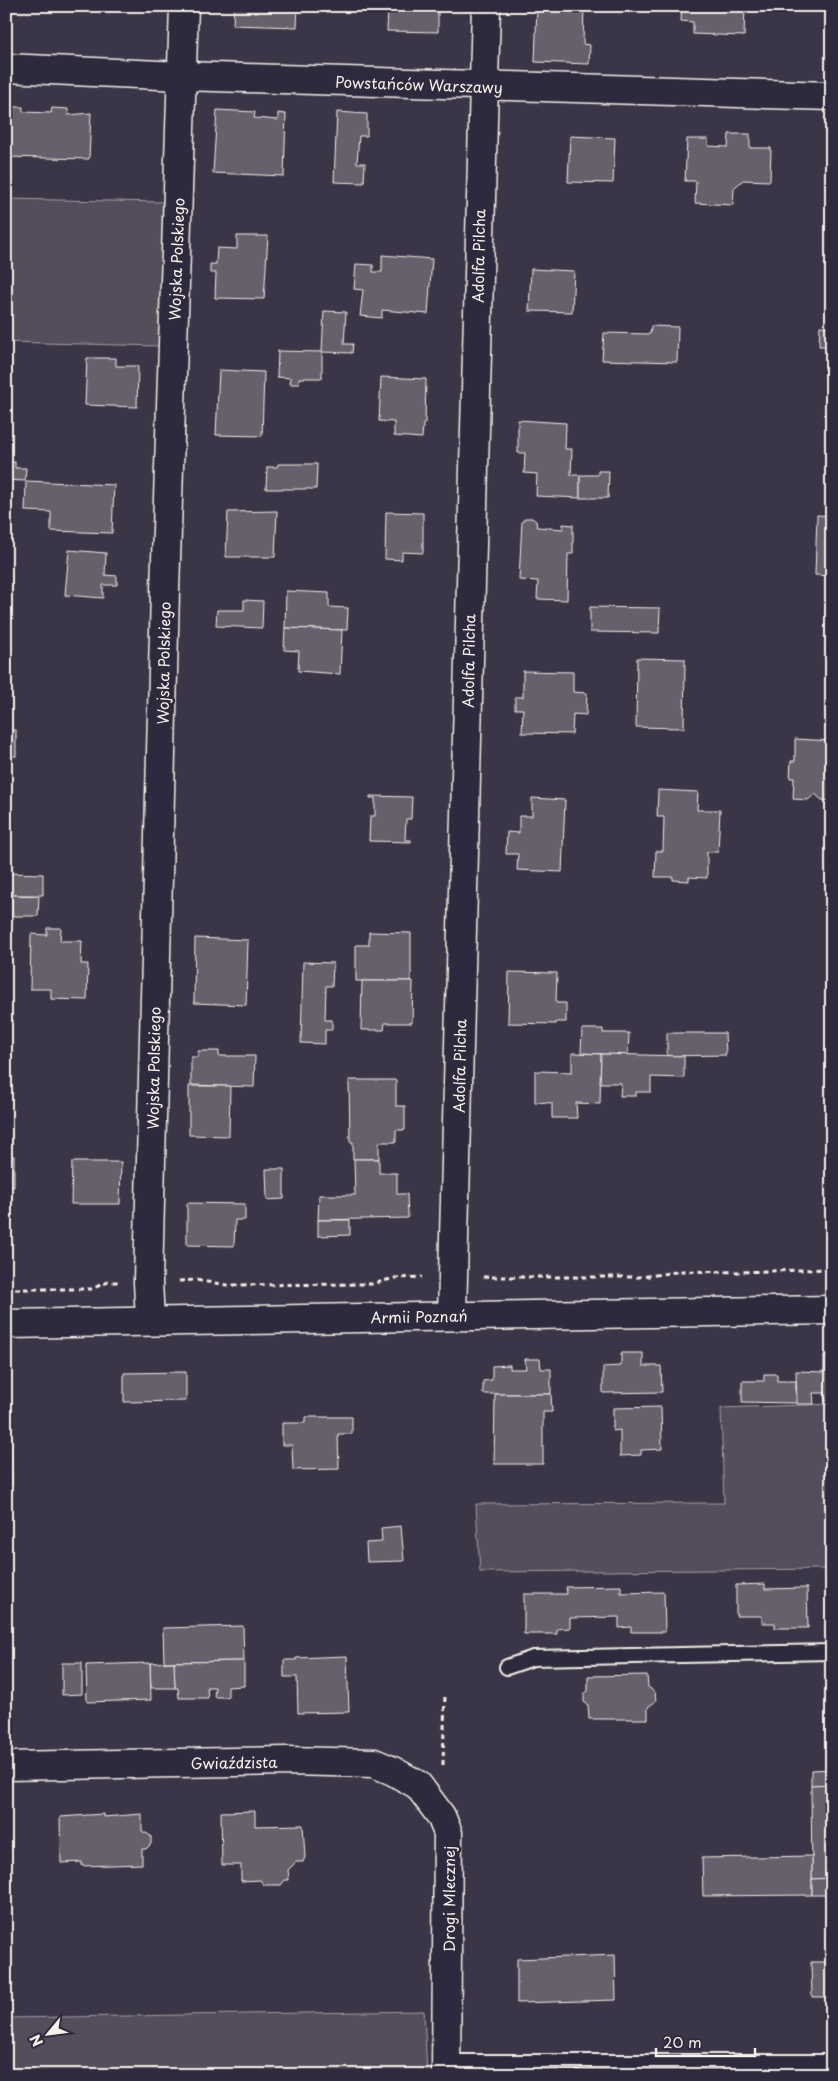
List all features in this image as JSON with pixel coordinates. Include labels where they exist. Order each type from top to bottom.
[{"type":"street","name":"Wojska Polskiego","points":[[150,1320],[148,1282],[165,581],[184,6]]},
{"type":"street","name":"Adolfa Pilcha","points":[[452,1316],[486,6]]},
{"type":"street","name":"Powstańców Warszawy","points":[[6,68],[182,76],[832,96]]},
{"type":"street","name":"Armii Poznań","points":[[6,1324],[150,1320],[832,1310]]},
{"type":"street","name":"Gwiaździsta","points":[[6,1766],[286,1761],[374,1763],[394,1771],[418,1785],[442,1816]]},
{"type":"street","name":"Drogi Mlecznej","points":[[442,1816],[448,1833],[449,1846],[446,2069]]},
{"type":"lane","points":[[507,1667],[534,1658],[832,1652]]},
{"type":"lane","points":[[446,2069],[832,2062]]},
{"type":"path","points":[[6,1288],[91,1289],[108,1282],[195,1280],[227,1285],[372,1284],[395,1278],[642,1277],[682,1271],[739,1272],[832,1269]]},
{"type":"path","points":[[443,1769],[445,1694]]},
{"type":"shaded area","points":[[6,199],[164,202],[159,346],[6,342]]},
{"type":"shaded area","points":[[832,1404],[832,1569],[480,1572],[476,1504],[724,1503],[721,1408]]},
{"type":"shaded area","points":[[424,2011],[427,2075],[6,2075],[6,2018]]},
{"type":"shaded area","points":[[683,2068],[683,2075],[468,2075],[468,2070]]},
{"type":"building","points":[[234,6],[298,6],[297,27],[233,25]]},
{"type":"building","points":[[388,6],[438,6],[438,32],[387,31]]},
{"type":"building","points":[[537,6],[584,6],[583,44],[590,45],[589,64],[535,62]]},
{"type":"building","points":[[682,6],[745,6],[744,36],[693,34],[693,22],[681,21]]},
{"type":"building","points":[[6,107],[23,107],[23,112],[51,113],[52,108],[68,109],[68,115],[91,113],[89,159],[6,157]]},
{"type":"building","points":[[217,110],[255,112],[254,118],[278,120],[278,113],[286,114],[284,176],[213,173]]},
{"type":"building","points":[[337,112],[367,114],[367,136],[359,136],[357,163],[365,163],[364,183],[334,182]]},
{"type":"building","points":[[729,134],[750,134],[750,148],[771,148],[770,181],[743,180],[734,188],[733,205],[695,203],[696,181],[685,181],[687,139],[708,139],[708,146],[728,147]]},
{"type":"building","points":[[570,136],[615,138],[613,183],[568,182]]},
{"type":"building","points":[[237,236],[268,236],[264,299],[215,298],[216,273],[210,273],[210,264],[216,264],[217,248],[237,249]]},
{"type":"building","points":[[382,255],[432,259],[428,314],[382,310],[382,318],[360,316],[363,290],[354,289],[356,264],[373,265],[373,272],[382,272]]},
{"type":"building","points":[[531,269],[574,271],[572,312],[529,311]]},
{"type":"building","points":[[324,311],[346,312],[344,344],[353,344],[352,353],[322,352]]},
{"type":"building","points":[[651,326],[678,327],[677,362],[602,360],[604,333],[650,334]]},
{"type":"building","points":[[820,326],[832,327],[832,346],[819,346]]},
{"type":"building","points":[[278,351],[322,352],[322,378],[299,378],[299,384],[290,384],[291,378],[277,377]]},
{"type":"building","points":[[87,358],[116,358],[116,366],[138,366],[137,407],[85,405]]},
{"type":"building","points":[[219,370],[264,372],[262,436],[216,435]]},
{"type":"building","points":[[381,377],[426,379],[425,423],[423,424],[422,438],[394,436],[394,422],[379,421]]},
{"type":"building","points":[[518,420],[566,423],[565,449],[572,449],[571,475],[580,475],[580,498],[536,496],[537,474],[524,473],[525,453],[518,453]]},
{"type":"building","points":[[6,462],[15,462],[15,468],[26,468],[25,481],[6,480]]},
{"type":"building","points":[[278,464],[317,464],[316,489],[266,489],[267,467],[277,467]]},
{"type":"building","points":[[598,471],[609,471],[608,498],[580,498],[580,475],[598,475]]},
{"type":"building","points":[[26,481],[114,485],[112,533],[51,531],[51,512],[25,511]]},
{"type":"building","points":[[277,511],[275,557],[226,557],[228,512]]},
{"type":"building","points":[[386,512],[423,513],[423,553],[402,552],[402,560],[385,559]]},
{"type":"building","points":[[817,515],[832,516],[832,576],[815,575]]},
{"type":"building","points":[[526,518],[532,518],[536,521],[537,527],[563,529],[563,524],[573,525],[573,554],[568,554],[567,600],[537,599],[538,581],[519,580],[522,521]]},
{"type":"building","points":[[69,550],[106,553],[105,575],[117,576],[117,585],[103,585],[103,598],[65,595]]},
{"type":"building","points":[[286,591],[329,593],[329,607],[348,608],[347,630],[285,628]]},
{"type":"building","points":[[244,600],[263,601],[262,628],[216,626],[217,610],[244,610]]},
{"type":"building","points":[[590,607],[660,608],[659,633],[590,632]]},
{"type":"building","points":[[285,628],[342,630],[340,674],[298,671],[299,651],[284,650]]},
{"type":"building","points":[[637,658],[685,659],[684,728],[636,727]]},
{"type":"building","points":[[523,671],[573,672],[573,692],[587,693],[586,715],[573,714],[572,734],[522,733],[523,709],[515,709],[515,697],[523,697]]},
{"type":"building","points":[[6,730],[16,730],[16,756],[6,756]]},
{"type":"building","points":[[795,739],[832,741],[832,801],[822,800],[815,794],[808,800],[793,799],[794,778],[790,778],[791,761],[795,761]]},
{"type":"building","points":[[658,790],[698,792],[697,810],[720,810],[718,852],[707,852],[707,878],[689,877],[689,881],[673,880],[673,877],[655,877],[656,851],[663,851],[664,817],[657,817]]},
{"type":"building","points":[[370,796],[412,797],[411,819],[406,819],[405,840],[411,840],[411,842],[369,841],[370,816],[375,816],[375,798],[370,798]]},
{"type":"building","points":[[532,798],[565,800],[562,872],[517,870],[518,854],[506,854],[507,832],[519,833],[519,816],[532,816]]},
{"type":"building","points":[[6,873],[43,874],[43,895],[6,895]]},
{"type":"building","points":[[12,895],[39,896],[38,916],[12,916]]},
{"type":"building","points":[[47,928],[61,928],[60,941],[82,941],[81,964],[88,964],[87,1000],[51,999],[51,989],[30,989],[31,934],[47,935]]},
{"type":"building","points":[[369,932],[411,933],[411,981],[356,981],[356,945],[369,945]]},
{"type":"building","points":[[195,938],[248,940],[246,1005],[194,1003]]},
{"type":"building","points":[[303,962],[333,963],[332,986],[326,986],[325,1020],[332,1020],[332,1030],[325,1030],[325,1044],[301,1043]]},
{"type":"building","points":[[509,972],[557,973],[556,1003],[566,1003],[566,1022],[556,1022],[556,1024],[508,1023]]},
{"type":"building","points":[[362,981],[413,981],[412,1023],[385,1023],[384,1030],[361,1030]]},
{"type":"building","points":[[582,1029],[603,1029],[603,1033],[629,1033],[628,1055],[581,1053]]},
{"type":"building","points":[[667,1033],[725,1033],[726,1055],[667,1056]]},
{"type":"building","points":[[198,1051],[219,1051],[219,1056],[255,1056],[254,1087],[191,1085],[191,1057],[198,1057]]},
{"type":"building","points":[[572,1053],[601,1054],[600,1104],[576,1103],[577,1118],[552,1118],[552,1103],[535,1102],[535,1071],[572,1072]]},
{"type":"building","points":[[601,1054],[684,1056],[684,1078],[651,1077],[651,1092],[636,1092],[636,1096],[620,1096],[621,1083],[600,1083]]},
{"type":"building","points":[[349,1080],[396,1080],[396,1106],[405,1106],[405,1130],[396,1130],[396,1142],[379,1142],[379,1159],[353,1159],[353,1142],[350,1142]]},
{"type":"building","points":[[189,1086],[230,1086],[229,1136],[189,1135]]},
{"type":"building","points":[[6,1155],[14,1156],[14,1187],[6,1187]]},
{"type":"building","points":[[354,1159],[379,1159],[379,1173],[397,1173],[397,1194],[407,1194],[408,1218],[318,1220],[319,1195],[355,1195]]},
{"type":"building","points":[[72,1162],[121,1162],[120,1204],[71,1204]]},
{"type":"building","points":[[266,1169],[284,1169],[284,1199],[267,1200]]},
{"type":"building","points":[[187,1203],[245,1204],[245,1220],[235,1220],[234,1246],[187,1245]]},
{"type":"building","points":[[318,1220],[350,1220],[350,1235],[318,1236]]},
{"type":"building","points":[[621,1353],[643,1353],[643,1366],[661,1366],[662,1392],[603,1393],[603,1367],[621,1366]]},
{"type":"building","points":[[824,1355],[832,1355],[832,1401],[825,1401],[825,1393],[813,1393],[814,1404],[797,1404],[796,1371],[824,1372]]},
{"type":"building","points":[[525,1359],[540,1359],[541,1369],[551,1369],[551,1394],[483,1394],[483,1381],[492,1380],[492,1366],[510,1365],[510,1369],[526,1369]]},
{"type":"building","points":[[186,1372],[186,1401],[124,1402],[124,1373]]},
{"type":"building","points":[[764,1374],[777,1374],[777,1381],[796,1381],[796,1403],[742,1402],[742,1381],[764,1381]]},
{"type":"building","points":[[495,1394],[551,1394],[552,1412],[543,1412],[543,1464],[494,1464]]},
{"type":"building","points":[[661,1407],[662,1449],[641,1450],[641,1455],[620,1456],[620,1430],[613,1431],[613,1408]]},
{"type":"building","points":[[305,1417],[352,1417],[352,1434],[338,1434],[339,1469],[293,1470],[292,1445],[282,1445],[282,1423],[305,1423]]},
{"type":"building","points":[[6,1435],[11,1435],[12,1485],[6,1485]]},
{"type":"building","points":[[401,1526],[404,1561],[367,1562],[366,1543],[382,1542],[381,1528]]},
{"type":"building","points":[[765,1584],[765,1589],[807,1588],[808,1628],[775,1628],[775,1623],[762,1623],[762,1616],[736,1616],[736,1585]]},
{"type":"building","points":[[621,1586],[621,1593],[664,1592],[665,1632],[631,1632],[631,1627],[619,1628],[619,1617],[570,1618],[570,1628],[557,1629],[557,1634],[524,1634],[524,1594],[567,1594],[566,1587]]},
{"type":"building","points":[[243,1626],[244,1661],[164,1662],[163,1628]]},
{"type":"building","points":[[347,1656],[349,1712],[298,1713],[297,1677],[284,1677],[284,1660]]},
{"type":"building","points":[[244,1661],[244,1686],[228,1687],[228,1697],[214,1697],[215,1687],[207,1687],[208,1698],[179,1698],[178,1688],[175,1688],[174,1662]]},
{"type":"building","points":[[174,1662],[175,1688],[151,1688],[150,1663]]},
{"type":"building","points":[[62,1663],[82,1663],[82,1694],[62,1695]]},
{"type":"building","points":[[150,1663],[151,1700],[87,1702],[86,1665]]},
{"type":"building","points":[[647,1675],[648,1687],[655,1692],[656,1701],[648,1707],[648,1719],[589,1719],[588,1705],[584,1702],[584,1694],[588,1691],[588,1676]]},
{"type":"building","points":[[832,1769],[832,1784],[811,1785],[811,1770]]},
{"type":"building","points":[[832,1784],[832,1878],[812,1879],[811,1785]]},
{"type":"building","points":[[255,1811],[255,1826],[303,1825],[305,1857],[303,1862],[296,1862],[288,1870],[289,1880],[285,1880],[281,1885],[264,1885],[260,1880],[241,1881],[241,1865],[222,1865],[221,1812]]},
{"type":"building","points":[[103,1814],[103,1817],[142,1814],[142,1831],[151,1836],[151,1844],[146,1849],[142,1849],[142,1864],[82,1866],[82,1862],[61,1863],[60,1817]]},
{"type":"building","points":[[812,1856],[812,1895],[703,1896],[702,1858]]},
{"type":"building","points":[[832,1878],[832,1895],[812,1895],[812,1879]]},
{"type":"building","points":[[615,1955],[616,2000],[517,2003],[517,1959]]},
{"type":"building","points":[[811,1962],[832,1962],[832,1997],[812,1997]]}]
